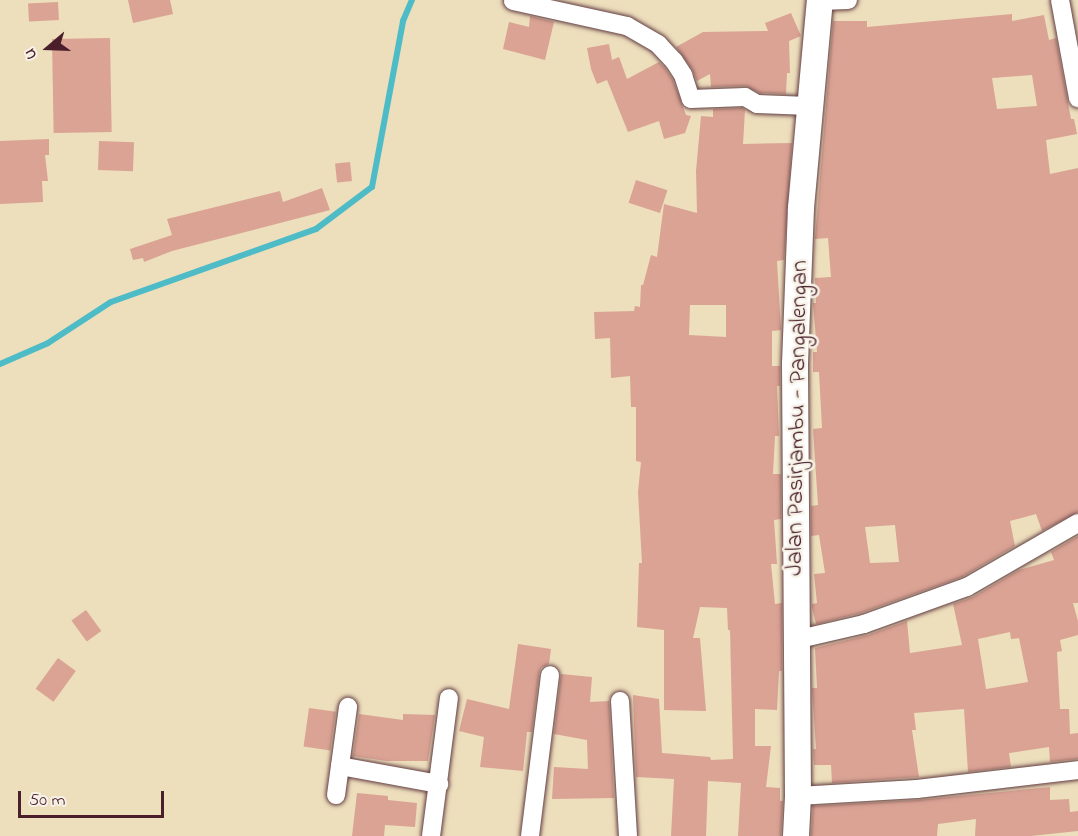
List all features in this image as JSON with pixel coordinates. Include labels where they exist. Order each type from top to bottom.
[{"type":"main road","name":"Jalan Pasirjambu - Pangalengan","points":[[796,836],[798,796],[795,640],[795,364],[801,208],[820,0]]},
{"type":"street","points":[[820,0],[848,0]]},
{"type":"street","points":[[1060,0],[1078,98]]},
{"type":"street","points":[[513,1],[627,26],[658,44],[674,61],[683,75],[691,99],[745,97],[757,104],[809,106]]},
{"type":"street","points":[[795,640],[864,624],[967,587],[1078,523]]},
{"type":"street","points":[[530,836],[550,675]]},
{"type":"street","points":[[435,835],[449,698]]},
{"type":"street","points":[[620,701],[628,836]]},
{"type":"street","points":[[336,795],[348,707]]},
{"type":"street","points":[[340,765],[439,784]]},
{"type":"street","points":[[798,796],[916,789],[1078,770]]},
{"type":"building","points":[[128,0],[170,0],[173,14],[133,23]]},
{"type":"building","points":[[58,2],[59,20],[29,22],[28,4]]},
{"type":"building","points":[[791,13],[801,36],[789,41],[790,73],[787,73],[786,94],[760,93],[745,86],[711,87],[710,74],[697,81],[692,69],[676,47],[703,32],[768,31],[765,23]]},
{"type":"building","points":[[1012,14],[1012,21],[1044,15],[1049,40],[1056,38],[1071,119],[1074,119],[1077,134],[1046,140],[1050,174],[1078,168],[1078,512],[1042,531],[1036,514],[1010,521],[1015,546],[962,577],[861,613],[816,624],[812,607],[812,604],[817,603],[814,574],[825,573],[819,535],[811,536],[811,506],[818,505],[813,429],[822,428],[819,372],[813,372],[813,352],[817,352],[813,303],[816,303],[815,278],[831,277],[828,238],[815,239],[833,21],[867,21],[867,27]],"holes":[[[1032,75],[1037,106],[997,109],[992,78]],[[895,525],[899,562],[870,563],[865,527]]]},
{"type":"building","points":[[530,16],[554,22],[545,60],[503,49],[509,22],[529,27]]},
{"type":"building","points":[[110,38],[112,132],[54,133],[52,39]]},
{"type":"building","points":[[609,44],[612,60],[619,57],[627,79],[659,62],[665,68],[673,80],[686,115],[691,116],[685,133],[664,139],[659,121],[628,132],[607,80],[597,84],[591,69],[587,48]]},
{"type":"building","points":[[742,108],[745,110],[743,144],[792,143],[784,260],[777,261],[781,330],[772,331],[772,366],[780,366],[780,386],[777,386],[779,436],[775,436],[773,474],[781,474],[781,519],[774,520],[777,564],[771,564],[775,604],[782,603],[782,671],[779,671],[777,710],[755,709],[755,746],[771,746],[766,787],[780,788],[780,801],[783,801],[781,836],[738,836],[741,783],[708,781],[706,836],[671,836],[674,779],[636,777],[633,695],[659,699],[662,753],[710,757],[711,760],[733,759],[730,630],[728,630],[727,608],[700,607],[693,638],[700,638],[706,711],[664,710],[664,630],[637,627],[639,563],[642,563],[638,492],[641,462],[636,461],[636,407],[631,407],[630,376],[611,378],[610,338],[595,339],[594,312],[634,311],[635,306],[640,307],[641,285],[643,285],[651,255],[657,257],[664,204],[697,213],[696,171],[701,116],[713,117],[713,109]],"holes":[[[690,305],[726,305],[726,337],[689,335]]]},
{"type":"building","points":[[49,139],[49,155],[45,155],[48,181],[42,181],[43,202],[0,204],[0,141]]},
{"type":"building","points":[[99,141],[134,142],[133,171],[98,170]]},
{"type":"building","points":[[350,162],[352,181],[337,182],[335,164]]},
{"type":"building","points":[[636,180],[667,190],[660,213],[629,203]]},
{"type":"building","points":[[322,188],[330,210],[172,251],[144,262],[143,258],[133,260],[130,249],[172,235],[167,219],[280,191],[283,202]]},
{"type":"building","points":[[1078,536],[1078,603],[1073,603],[1078,621],[1078,635],[1060,640],[1062,651],[1057,652],[1060,709],[1069,709],[1070,734],[1078,733],[1078,759],[1050,762],[1049,747],[1009,753],[1011,767],[968,772],[964,709],[914,713],[916,730],[912,730],[919,777],[832,783],[831,765],[814,765],[813,749],[816,749],[812,688],[817,688],[815,648],[868,635],[907,621],[910,653],[962,645],[953,604],[973,597],[1019,570],[1054,560],[1051,552]],"holes":[[[1010,632],[1011,639],[1019,638],[1028,682],[986,689],[978,639]]]},
{"type":"building","points":[[86,610],[101,631],[87,642],[71,621]]},
{"type":"building","points":[[518,644],[551,649],[549,664],[541,668],[539,674],[532,732],[527,732],[523,771],[480,767],[484,737],[459,731],[467,699],[509,709]]},
{"type":"building","points":[[58,658],[76,671],[53,702],[36,689]]},
{"type":"building","points":[[561,674],[592,677],[590,702],[609,701],[614,798],[552,799],[554,767],[588,769],[587,740],[554,734]]},
{"type":"building","points":[[309,708],[336,712],[330,750],[304,747]]},
{"type":"building","points":[[359,714],[403,720],[403,714],[435,715],[428,761],[386,761],[353,756]]},
{"type":"building","points":[[1050,787],[1050,800],[1069,799],[1070,812],[1078,811],[1078,831],[1031,836],[975,836],[976,819],[938,824],[937,836],[811,836],[813,806],[918,800]]},
{"type":"building","points":[[357,793],[388,796],[388,800],[417,803],[415,827],[385,825],[384,836],[352,836]]},
{"type":"waterway","points":[[0,364],[48,343],[111,302],[316,229],[372,187],[403,21],[412,0]]}]
